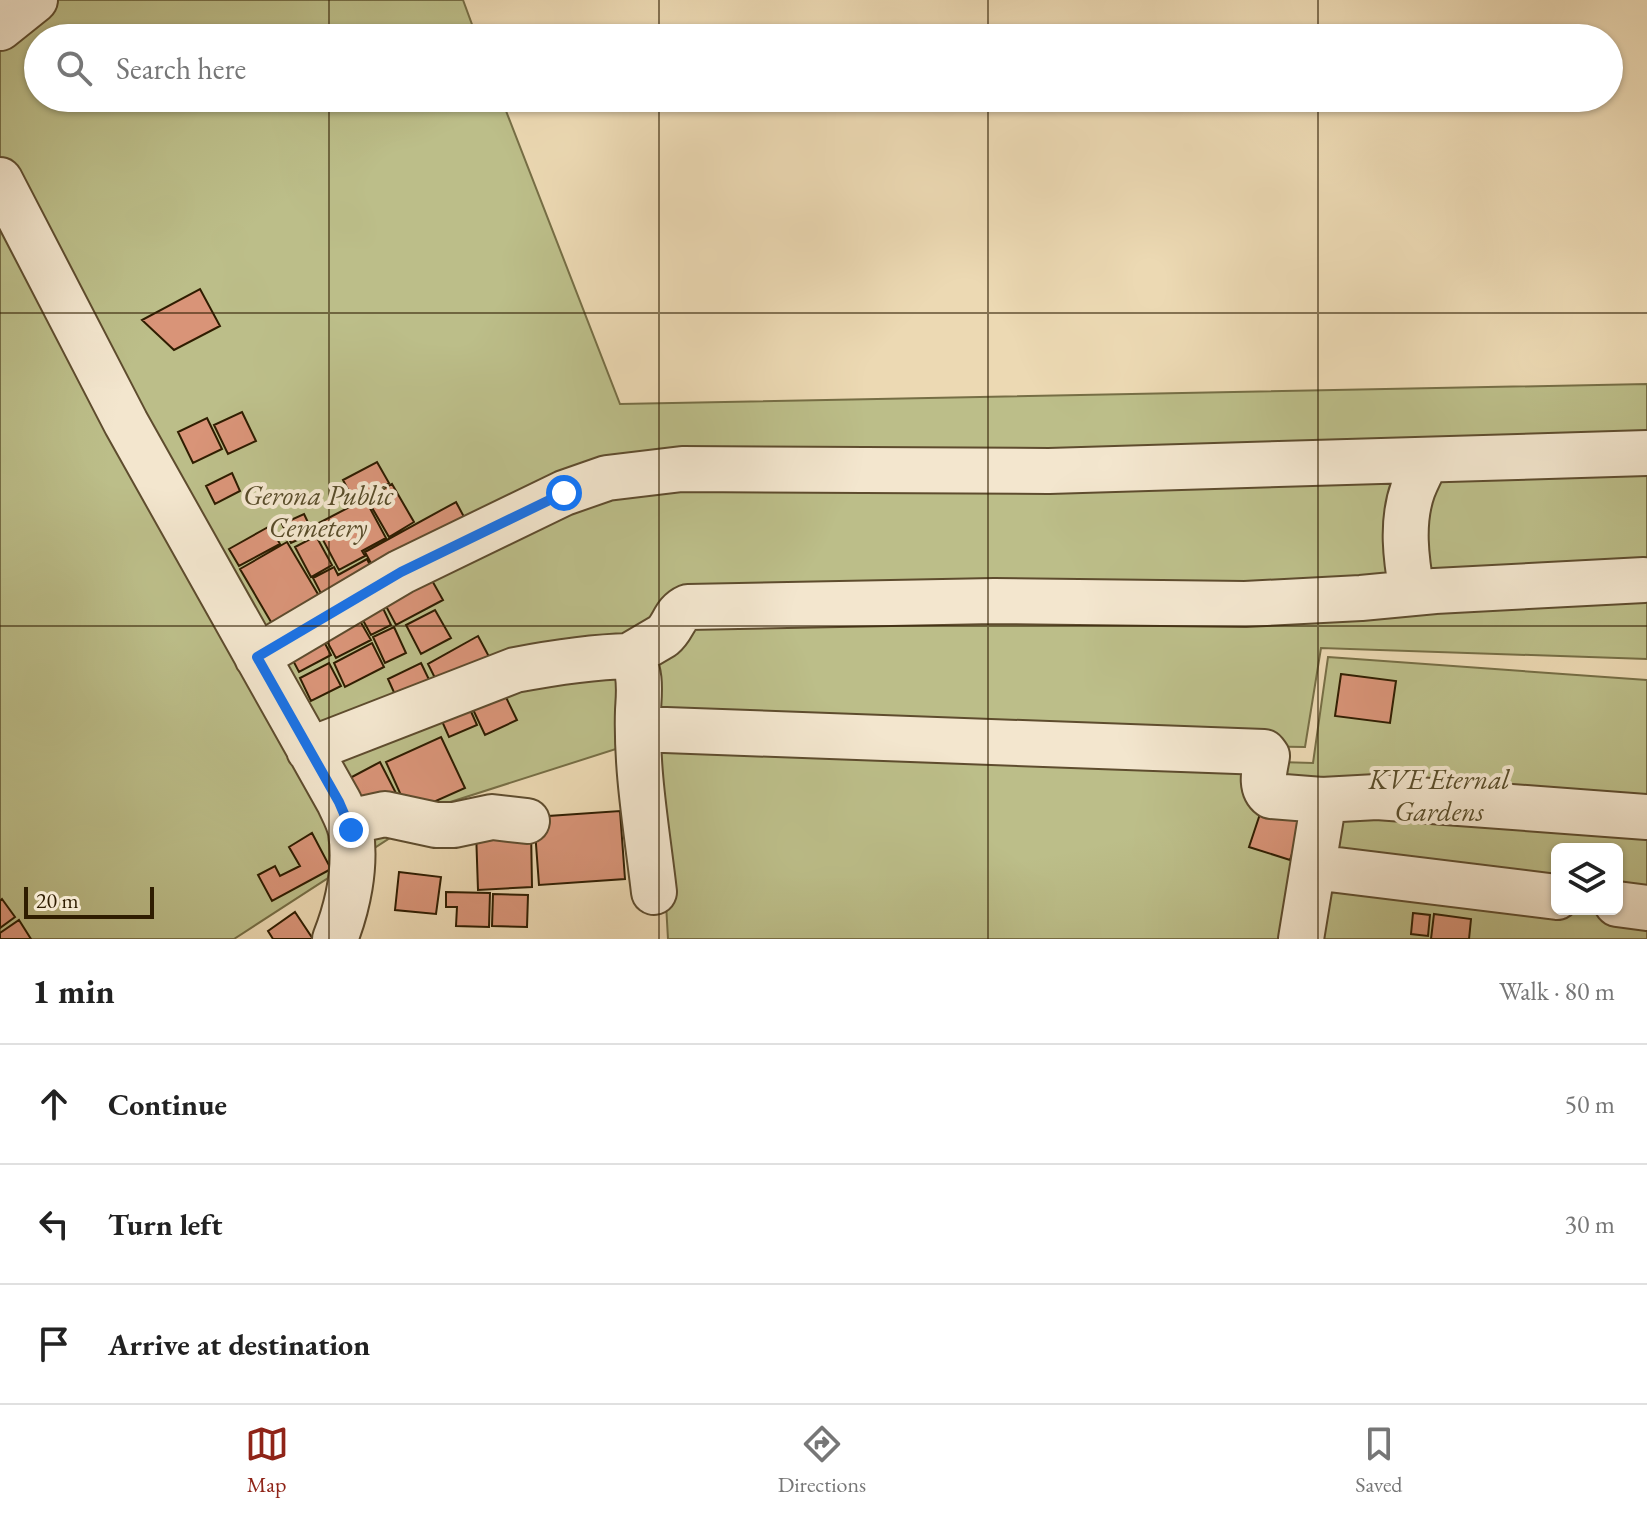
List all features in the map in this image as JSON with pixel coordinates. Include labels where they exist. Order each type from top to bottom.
[{"type":"street","points":[[0,28],[35,0]]},
{"type":"street","points":[[0,180],[126,423],[348,822],[353,868],[335,939]]},
{"type":"street","points":[[257,657],[401,572],[564,493],[607,478],[682,469],[1049,471],[1647,453]]},
{"type":"street","points":[[1412,593],[1405,538],[1407,516],[1412,491],[1427,460]]},
{"type":"street","points":[[309,750],[515,670],[629,656],[668,632],[680,610],[688,607],[994,601],[1245,604],[1644,580]]},
{"type":"street","points":[[629,656],[637,668],[640,773],[654,892]]},
{"type":"street","points":[[638,729],[1264,752],[1267,756],[1264,786],[1271,796],[1322,800],[1377,797],[1647,817]]},
{"type":"street","points":[[1301,939],[1322,800]]},
{"type":"street","points":[[348,822],[385,814],[436,825],[454,825],[492,817],[527,821]]},
{"type":"street","points":[[1313,867],[1551,896]]},
{"type":"street","points":[[1623,905],[1647,908]]},
{"type":"green space","name":"Gerona Public Cemetery","points":[[0,0],[463,0],[472,24],[24,24],[24,112],[506,112],[620,404],[1647,384],[1647,659],[1321,648],[1305,747],[647,739],[441,805],[234,939],[0,939]]},
{"type":"green space","name":"KVE Eternal Gardens","points":[[1328,657],[1647,680],[1647,939],[668,939],[657,743],[1313,763]]},
{"type":"building","points":[[200,289],[220,326],[174,350],[142,320]]},
{"type":"building","points":[[242,412],[256,441],[228,454],[214,425]]},
{"type":"building","points":[[207,418],[222,449],[193,463],[178,432]]},
{"type":"building","points":[[377,462],[389,483],[354,501],[343,480]]},
{"type":"building","points":[[232,473],[240,491],[215,504],[206,486]]},
{"type":"building","points":[[392,484],[414,522],[389,537],[367,499]]},
{"type":"building","points":[[365,499],[386,538],[362,551],[365,556],[339,570],[315,525]]},
{"type":"building","points":[[456,502],[471,530],[380,580],[365,552]]},
{"type":"building","points":[[304,514],[313,533],[291,543],[282,524]]},
{"type":"building","points":[[270,526],[280,544],[239,566],[229,549]]},
{"type":"building","points":[[316,536],[332,565],[311,577],[295,547]]},
{"type":"building","points":[[287,542],[328,611],[281,639],[240,569]]},
{"type":"building","points":[[367,559],[378,581],[328,607],[313,578],[334,567],[338,575]]},
{"type":"building","points":[[425,568],[443,600],[396,625],[379,593]]},
{"type":"building","points":[[379,600],[391,625],[371,635],[358,611]]},
{"type":"building","points":[[435,610],[451,638],[421,654],[406,625]]},
{"type":"building","points":[[356,614],[371,640],[336,658],[322,632]]},
{"type":"building","points":[[394,627],[406,653],[385,663],[373,637]]},
{"type":"building","points":[[318,630],[331,655],[299,672],[286,647]]},
{"type":"building","points":[[478,636],[494,666],[443,694],[428,664]]},
{"type":"building","points":[[372,643],[384,667],[345,687],[334,663]]},
{"type":"building","points":[[329,663],[341,686],[311,701],[300,678]]},
{"type":"building","points":[[421,663],[435,692],[401,708],[388,679]]},
{"type":"building","points":[[1341,674],[1396,681],[1390,723],[1335,716]]},
{"type":"building","points":[[501,687],[517,720],[485,735],[469,701]]},
{"type":"building","points":[[465,698],[477,725],[449,737],[437,710]]},
{"type":"building","points":[[441,737],[465,788],[409,813],[386,762]]},
{"type":"building","points":[[380,762],[399,799],[368,814],[350,778]]},
{"type":"building","points":[[1265,799],[1306,811],[1290,860],[1249,847]]},
{"type":"building","points":[[620,811],[625,879],[539,885],[534,817]]},
{"type":"building","points":[[531,828],[532,887],[478,890],[476,831]]},
{"type":"building","points":[[312,833],[331,869],[272,901],[258,875],[275,866],[280,876],[300,866],[289,847]]},
{"type":"building","points":[[399,872],[441,877],[436,914],[395,910]]},
{"type":"building","points":[[446,892],[490,893],[489,927],[456,926],[457,907],[446,907]]},
{"type":"building","points":[[493,894],[528,895],[527,927],[492,926]]},
{"type":"building","points":[[2,899],[15,917],[0,928],[0,901]]},
{"type":"building","points":[[295,912],[313,939],[273,939],[268,931]]},
{"type":"building","points":[[1413,913],[1430,915],[1428,936],[1411,934]]},
{"type":"building","points":[[1434,914],[1471,919],[1469,939],[1431,939]]},
{"type":"building","points":[[19,920],[31,939],[0,939],[0,933]]},
{"type":"route","points":[[351,830],[339,802],[257,657],[401,572],[564,493]]}]
